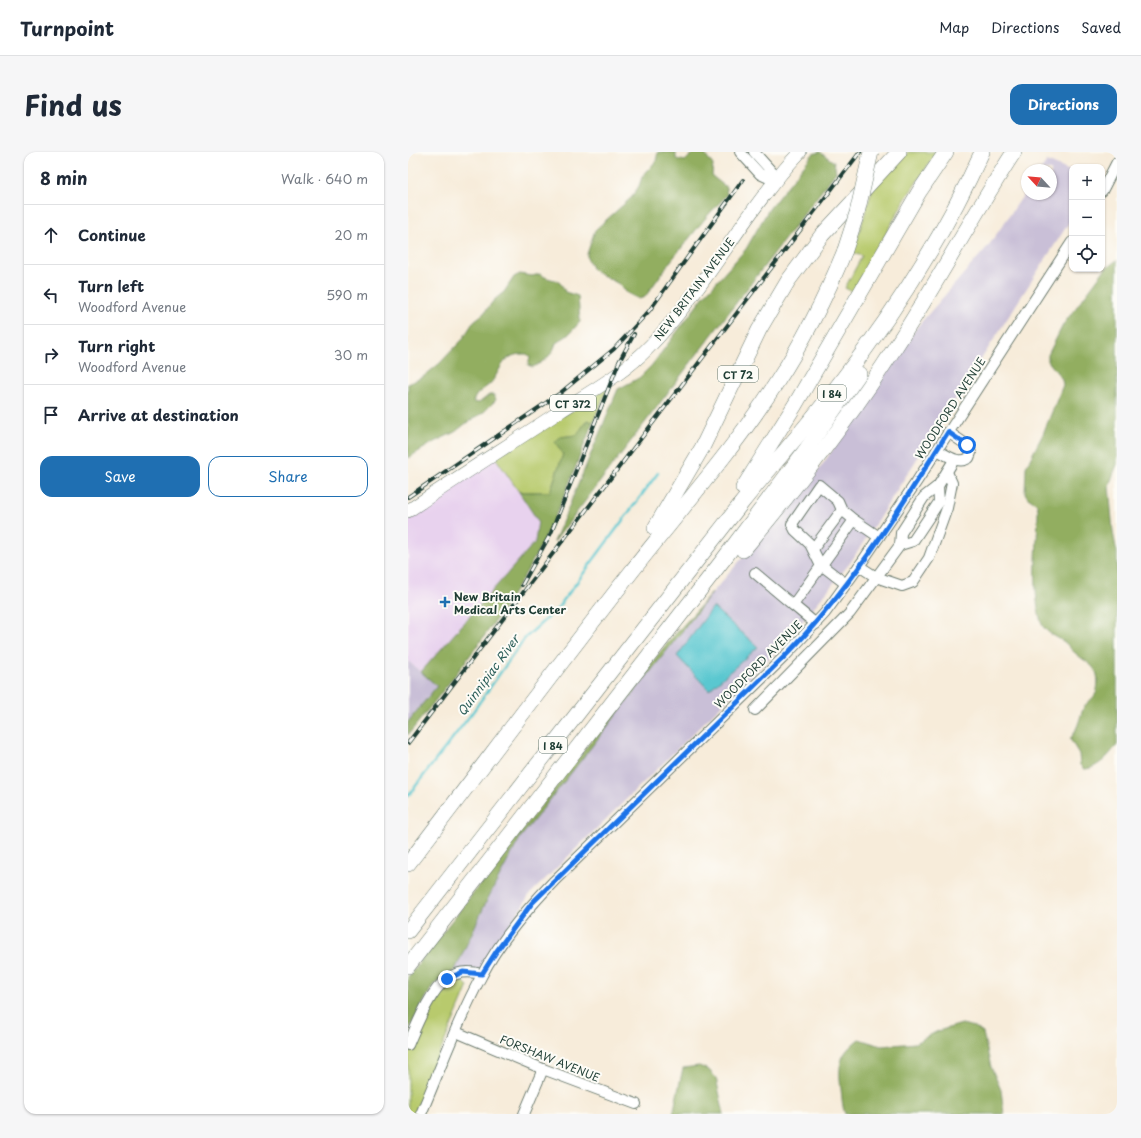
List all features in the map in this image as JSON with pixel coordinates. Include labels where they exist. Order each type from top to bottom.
[{"type":"highway","points":[[408,864],[600,613],[735,441],[771,391],[815,316],[844,250],[857,213],[871,152]]},
{"type":"highway","name":"CT 72","points":[[600,613],[613,589],[683,483],[713,426],[756,336],[788,281],[822,235],[899,152]]},
{"type":"highway","points":[[654,615],[678,577],[739,494],[772,443],[908,211],[946,152]]},
{"type":"highway","name":"I 84","points":[[408,931],[742,502],[841,382],[888,318],[925,258],[952,213],[982,152]]},
{"type":"highway","points":[[673,625],[716,581],[758,532],[807,472],[850,414],[912,322],[1014,152]]},
{"type":"highway","points":[[408,966],[784,480],[858,377],[900,311],[925,258]]},
{"type":"main road","name":"NEW BRITAIN AVENUE","points":[[408,511],[589,392],[632,362],[649,348],[681,310],[775,181],[800,152]]},
{"type":"street","points":[[740,152],[760,174],[775,181]]},
{"type":"street","points":[[754,152],[772,172],[775,181]]},
{"type":"street","points":[[1105,186],[1117,162]]},
{"type":"street","name":"WOODFORD AVENUE","points":[[421,1114],[482,974],[496,952],[532,903],[816,624],[879,537],[1069,247]]},
{"type":"street","points":[[937,450],[954,460],[965,460],[969,458],[971,453],[967,445],[948,432]]},
{"type":"street","points":[[755,710],[850,612],[900,545],[901,533],[924,497],[938,486],[954,460]]},
{"type":"street","points":[[859,566],[876,577],[902,586],[913,582],[929,558],[952,491],[952,483],[947,472]]},
{"type":"street","points":[[846,584],[822,566],[812,549],[792,524],[819,485],[838,501],[842,510],[879,537]]},
{"type":"street","points":[[900,545],[913,541],[938,502],[938,486]]},
{"type":"street","points":[[812,549],[842,510]]},
{"type":"street","points":[[793,606],[854,520]]},
{"type":"street","points":[[756,573],[816,624]]},
{"type":"street","points":[[408,1045],[422,1015],[440,985],[447,979],[463,972],[482,974]]},
{"type":"street","name":"FORSHAW AVENUE","points":[[456,1032],[543,1070],[636,1104]]},
{"type":"street","points":[[524,1114],[543,1070]]},
{"type":"shaded area","points":[[1047,161],[1054,164],[1045,164]]},
{"type":"shaded area","points":[[1057,165],[1069,171],[1069,223],[850,563],[783,645],[530,894],[481,970],[455,970],[487,900],[520,838],[712,593],[820,468],[917,327],[989,245],[1021,199],[1021,200],[1057,200]]},
{"type":"shaded area","name":"New Britain Medical Arts Center","points":[[495,457],[538,521],[535,542],[421,672],[408,661],[408,517]]},
{"type":"shaded area","points":[[408,661],[437,686],[408,722]]},
{"type":"green space","points":[[658,152],[676,152],[676,159],[685,161],[694,152],[704,153],[713,165],[712,176],[726,187],[727,195],[708,215],[670,262],[645,297],[639,299],[627,293],[619,284],[593,270],[587,258],[587,254],[595,230],[632,197],[639,186],[642,177],[656,161]]},
{"type":"green space","points":[[820,152],[834,162],[836,172],[554,542],[618,389],[639,378],[652,365],[704,296],[746,249],[769,209],[813,154]]},
{"type":"green space","points":[[908,152],[937,152],[906,198],[853,292],[845,288],[862,256],[853,253],[873,187]]},
{"type":"green space","points":[[1117,260],[1117,464],[1109,486],[1113,532],[1117,553],[1117,745],[1107,757],[1094,767],[1084,769],[1080,765],[1079,754],[1070,739],[1077,728],[1083,709],[1096,693],[1098,682],[1097,675],[1092,666],[1073,651],[1065,642],[1047,631],[1042,625],[1036,595],[1038,510],[1037,504],[1028,498],[1025,493],[1026,467],[1043,434],[1063,385],[1062,379],[1048,361],[1048,355],[1063,325],[1103,272],[1105,272],[1105,269]]},
{"type":"green space","points":[[520,274],[532,276],[540,274],[544,277],[558,281],[565,292],[578,296],[580,322],[568,335],[556,343],[553,351],[548,357],[533,367],[528,365],[530,357],[527,354],[515,355],[506,360],[490,384],[478,393],[474,399],[473,402],[479,403],[489,395],[494,395],[496,400],[483,413],[469,421],[455,432],[434,442],[408,458],[408,384],[423,377],[439,364],[462,340],[474,321],[504,292],[514,277]]},
{"type":"green space","points":[[608,387],[593,422],[587,420],[577,435],[560,437],[563,454],[550,492],[519,492],[495,457]]},
{"type":"green space","points":[[587,420],[593,422],[569,484],[539,550],[505,606],[468,659],[408,735],[408,722],[437,686],[421,672],[535,542],[538,521],[519,492],[550,492],[563,454],[555,442],[560,437],[577,435]]},
{"type":"green space","points":[[712,593],[520,838],[487,900],[455,970],[433,985],[408,1031],[408,977],[663,648]]},
{"type":"green space","points":[[456,980],[463,981],[468,986],[414,1114],[408,1114],[408,1055],[442,989],[449,983]]},
{"type":"green space","points":[[962,1024],[974,1027],[983,1033],[991,1067],[1001,1090],[1004,1114],[845,1114],[840,1081],[840,1067],[844,1055],[852,1044],[859,1039],[881,1046],[915,1043],[938,1031]]},
{"type":"green space","points":[[699,1066],[709,1070],[716,1078],[724,1114],[673,1114],[683,1068]]},
{"type":"water","points":[[713,607],[758,647],[709,690],[677,656]]},
{"type":"waterway","name":"Quinnipiac River","points":[[408,796],[472,713],[525,638],[557,609],[658,473]]},
{"type":"railway","points":[[408,743],[860,152]]},
{"type":"railway","points":[[408,497],[559,394],[614,349],[649,311],[743,180]]},
{"type":"railway","points":[[522,585],[551,533],[619,362],[634,334]]},
{"type":"place","name":"New Britain Medical Arts Center","points":[[445,602]]},
{"type":"route","points":[[447,979],[463,972],[482,974],[511,930],[532,903],[816,624],[862,562],[948,432],[967,445]]}]
